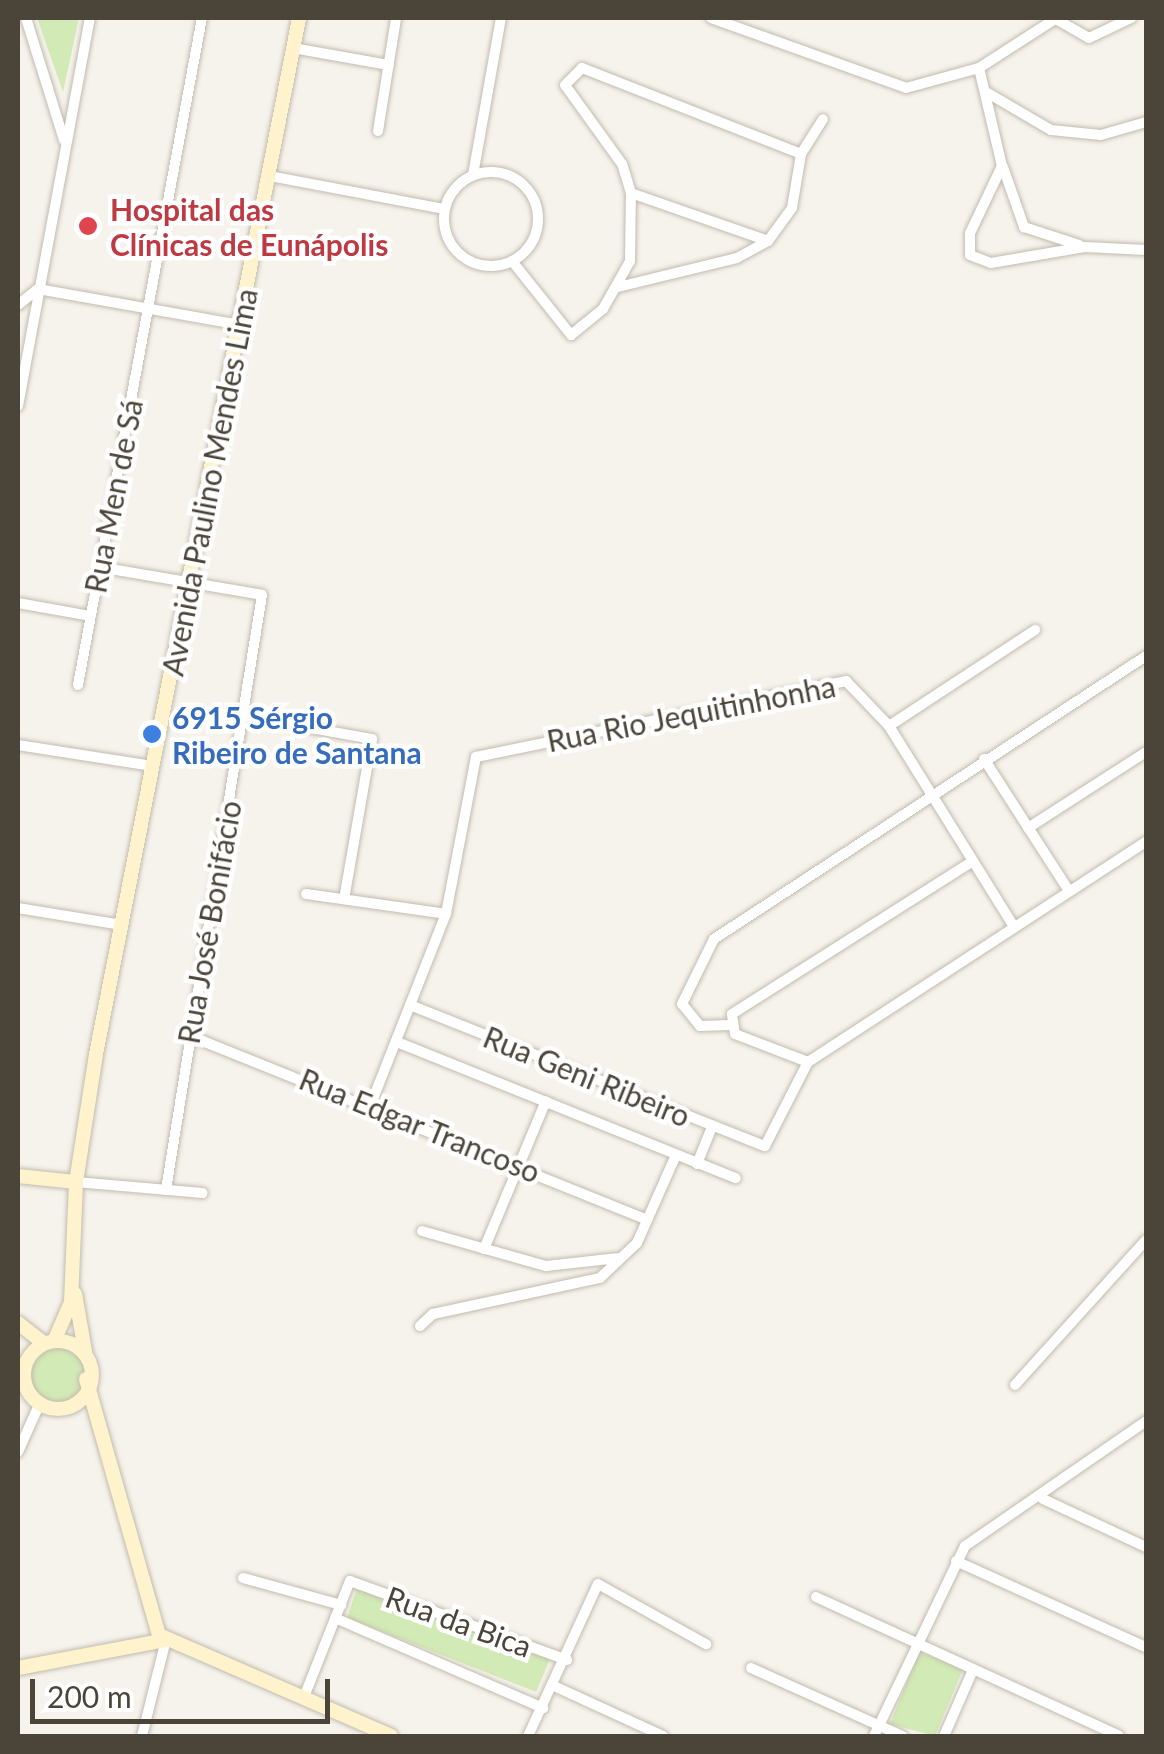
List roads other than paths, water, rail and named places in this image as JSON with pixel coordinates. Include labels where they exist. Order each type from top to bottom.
[{"type":"main road","name":"Avenida Paulino Mendes Lima","points":[[73,1288],[76,1182],[152,766],[299,18]]},
{"type":"main road","points":[[18,1176],[76,1182]]},
{"type":"main road","points":[[73,1288],[50,1341],[29,1363],[23,1390],[39,1405],[74,1410]]},
{"type":"main road","points":[[73,1288],[100,1452],[149,1616],[166,1640],[390,1736]]},
{"type":"main road","points":[[18,1323],[50,1341],[75,1341],[85,1356]]},
{"type":"main road","points":[[74,1410],[86,1379]]},
{"type":"main road","points":[[74,1410],[100,1452]]},
{"type":"main road","points":[[18,1668],[166,1640]]},
{"type":"street","points":[[26,18],[66,145]]},
{"type":"street","points":[[18,406],[90,18]]},
{"type":"street","name":"Rua Men de Sá","points":[[78,684],[202,18]]},
{"type":"street","points":[[378,131],[396,18]]},
{"type":"street","points":[[500,18],[473,176],[444,209],[447,238],[466,259],[512,261],[570,335],[618,287],[633,245],[631,193],[606,132],[567,92],[573,72],[595,72],[800,154]]},
{"type":"street","points":[[711,18],[897,88],[979,68],[1054,18],[1090,38],[1131,18]]},
{"type":"street","points":[[294,48],[388,65]]},
{"type":"street","points":[[979,68],[1002,166],[1024,227],[1086,246]]},
{"type":"street","points":[[986,92],[1051,130],[1101,134],[1146,122]]},
{"type":"street","points":[[618,287],[737,258],[768,242],[792,208],[800,154],[823,120]]},
{"type":"street","points":[[1002,166],[970,233],[975,260],[1086,246],[1146,250]]},
{"type":"street","points":[[473,176],[506,174],[533,198],[536,234],[512,261]]},
{"type":"street","points":[[270,176],[444,209]]},
{"type":"street","points":[[631,193],[768,242]]},
{"type":"street","points":[[18,305],[38,289],[240,325]]},
{"type":"street","points":[[100,567],[190,582]]},
{"type":"street","name":"Rua José Bonifácio","points":[[166,1190],[262,594],[190,582]]},
{"type":"street","points":[[18,604],[90,616]]},
{"type":"street","points":[[890,726],[1036,630]]},
{"type":"street","points":[[1146,656],[714,939],[682,1004],[700,1026],[730,1025],[808,1062],[1146,842]]},
{"type":"street","name":"Rua Rio Jequitinhonha","points":[[446,914],[476,757],[835,680],[866,692],[1014,927]]},
{"type":"street","points":[[244,716],[372,739],[344,899]]},
{"type":"street","points":[[18,745],[152,766]]},
{"type":"street","points":[[1028,828],[1146,752]]},
{"type":"street","points":[[984,760],[1069,892]]},
{"type":"street","points":[[730,1025],[732,1014],[973,861]]},
{"type":"street","points":[[306,894],[446,914],[372,1104]]},
{"type":"street","points":[[18,908],[122,925]]},
{"type":"street","name":"Rua Geni Ribeiro","points":[[410,1006],[765,1146],[808,1062]]},
{"type":"street","name":"Rua Edgar Trancoso","points":[[190,1036],[372,1104],[647,1220]]},
{"type":"street","points":[[397,1042],[736,1178]]},
{"type":"street","points":[[484,1249],[546,1101]]},
{"type":"street","points":[[697,1164],[712,1127]]},
{"type":"street","points":[[420,1326],[433,1314],[572,1290],[620,1258],[637,1243],[676,1155]]},
{"type":"street","points":[[76,1182],[204,1193]]},
{"type":"street","points":[[422,1231],[546,1266],[620,1258]]},
{"type":"street","points":[[1015,1384],[1146,1240]]},
{"type":"street","points":[[18,1452],[39,1405]]},
{"type":"street","points":[[876,1731],[964,1546],[1043,1499],[1143,1428]]},
{"type":"street","points":[[1043,1499],[1146,1547]]},
{"type":"street","points":[[956,1561],[1146,1647]]},
{"type":"street","points":[[243,1578],[341,1605],[304,1697]]},
{"type":"street","name":"Rua da Bica","points":[[341,1605],[350,1581],[567,1660]]},
{"type":"street","points":[[528,1736],[567,1660],[598,1584],[706,1644]]},
{"type":"street","points":[[816,1597],[1119,1736]]},
{"type":"street","points":[[336,1618],[543,1708]]},
{"type":"street","points":[[142,1736],[166,1640]]},
{"type":"street","points":[[751,1668],[876,1731],[902,1736]]},
{"type":"street","points":[[944,1736],[973,1670]]},
{"type":"street","points":[[554,1686],[664,1736]]},
{"type":"place","name":"Hospital das Clínicas de Eunápolis","points":[[88,226]]},
{"type":"place","name":"6915 Sérgio Ribeiro de Santana","points":[[152,734]]}]
